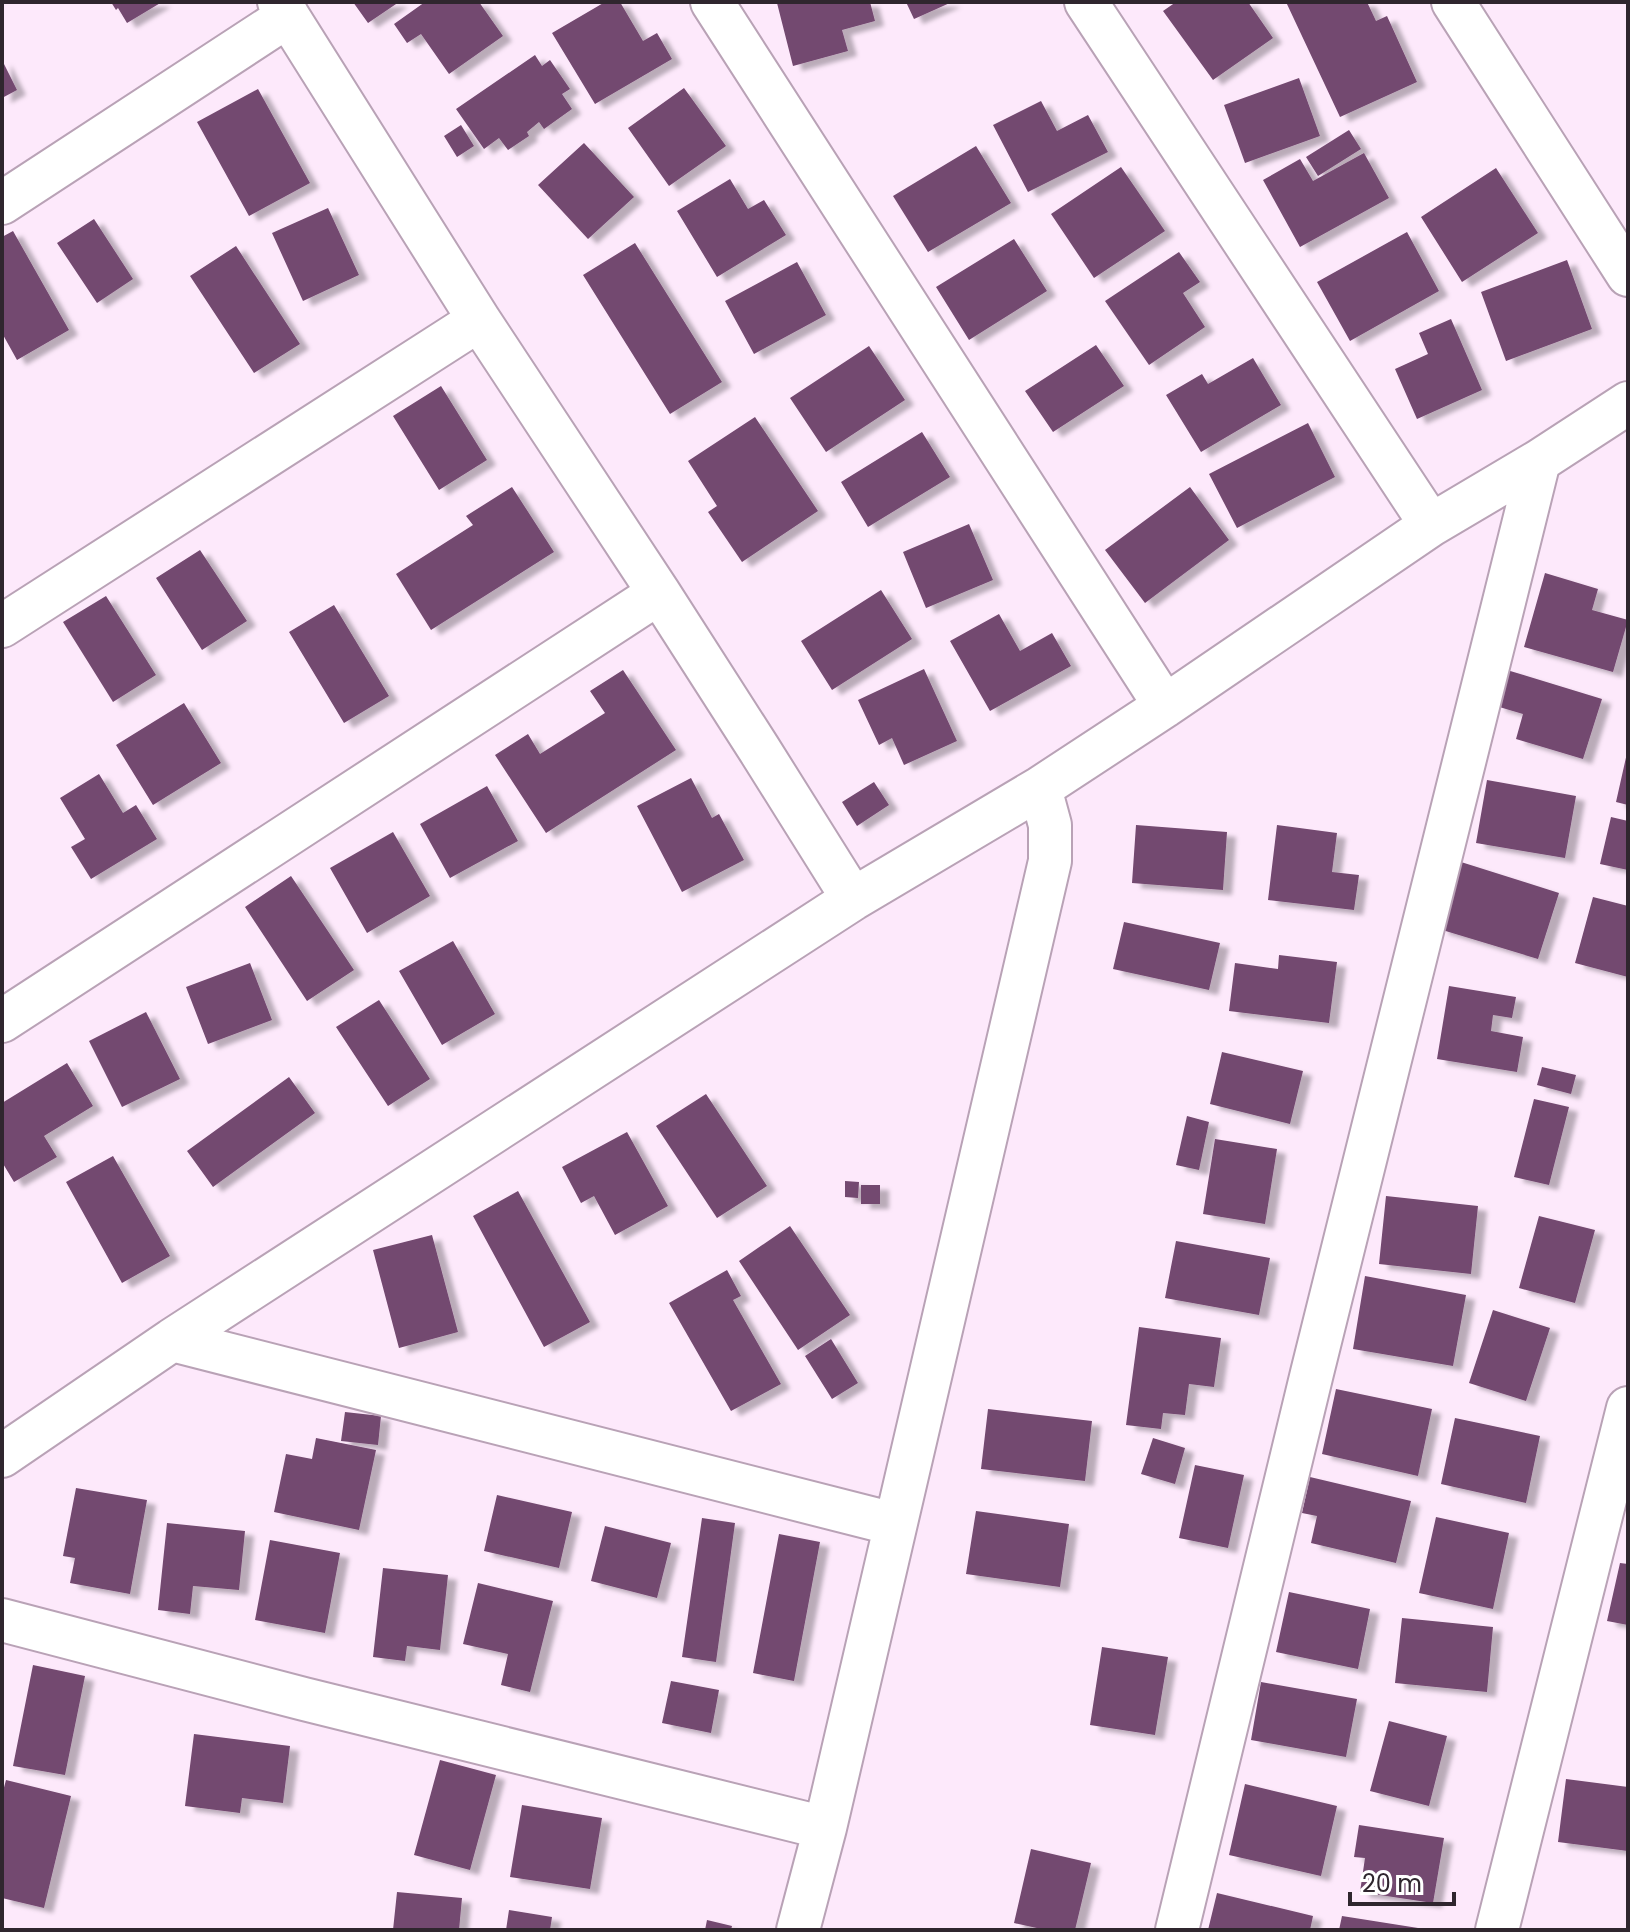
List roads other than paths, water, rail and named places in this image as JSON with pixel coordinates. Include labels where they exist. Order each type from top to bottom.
[{"type":"street","points":[[712,2],[1165,706]]},
{"type":"street","points":[[1086,2],[1431,525]]},
{"type":"street","points":[[1453,2],[1628,275]]},
{"type":"street","points":[[2,203],[284,9],[479,320],[659,593],[853,899]]},
{"type":"street","points":[[2,626],[479,320]]},
{"type":"street","points":[[2,1456],[172,1340],[853,899],[1040,788],[1431,525],[1539,461],[1628,403]]},
{"type":"street","points":[[1177,1930],[1315,1357],[1539,461]]},
{"type":"street","points":[[2,1021],[659,593]]},
{"type":"street","points":[[798,1930],[825,1828],[1050,861],[1050,825],[1040,788]]},
{"type":"street","points":[[172,1340],[894,1524]]},
{"type":"street","points":[[1497,1930],[1628,1408]]},
{"type":"street","points":[[2,1620],[304,1699],[825,1828]]}]
